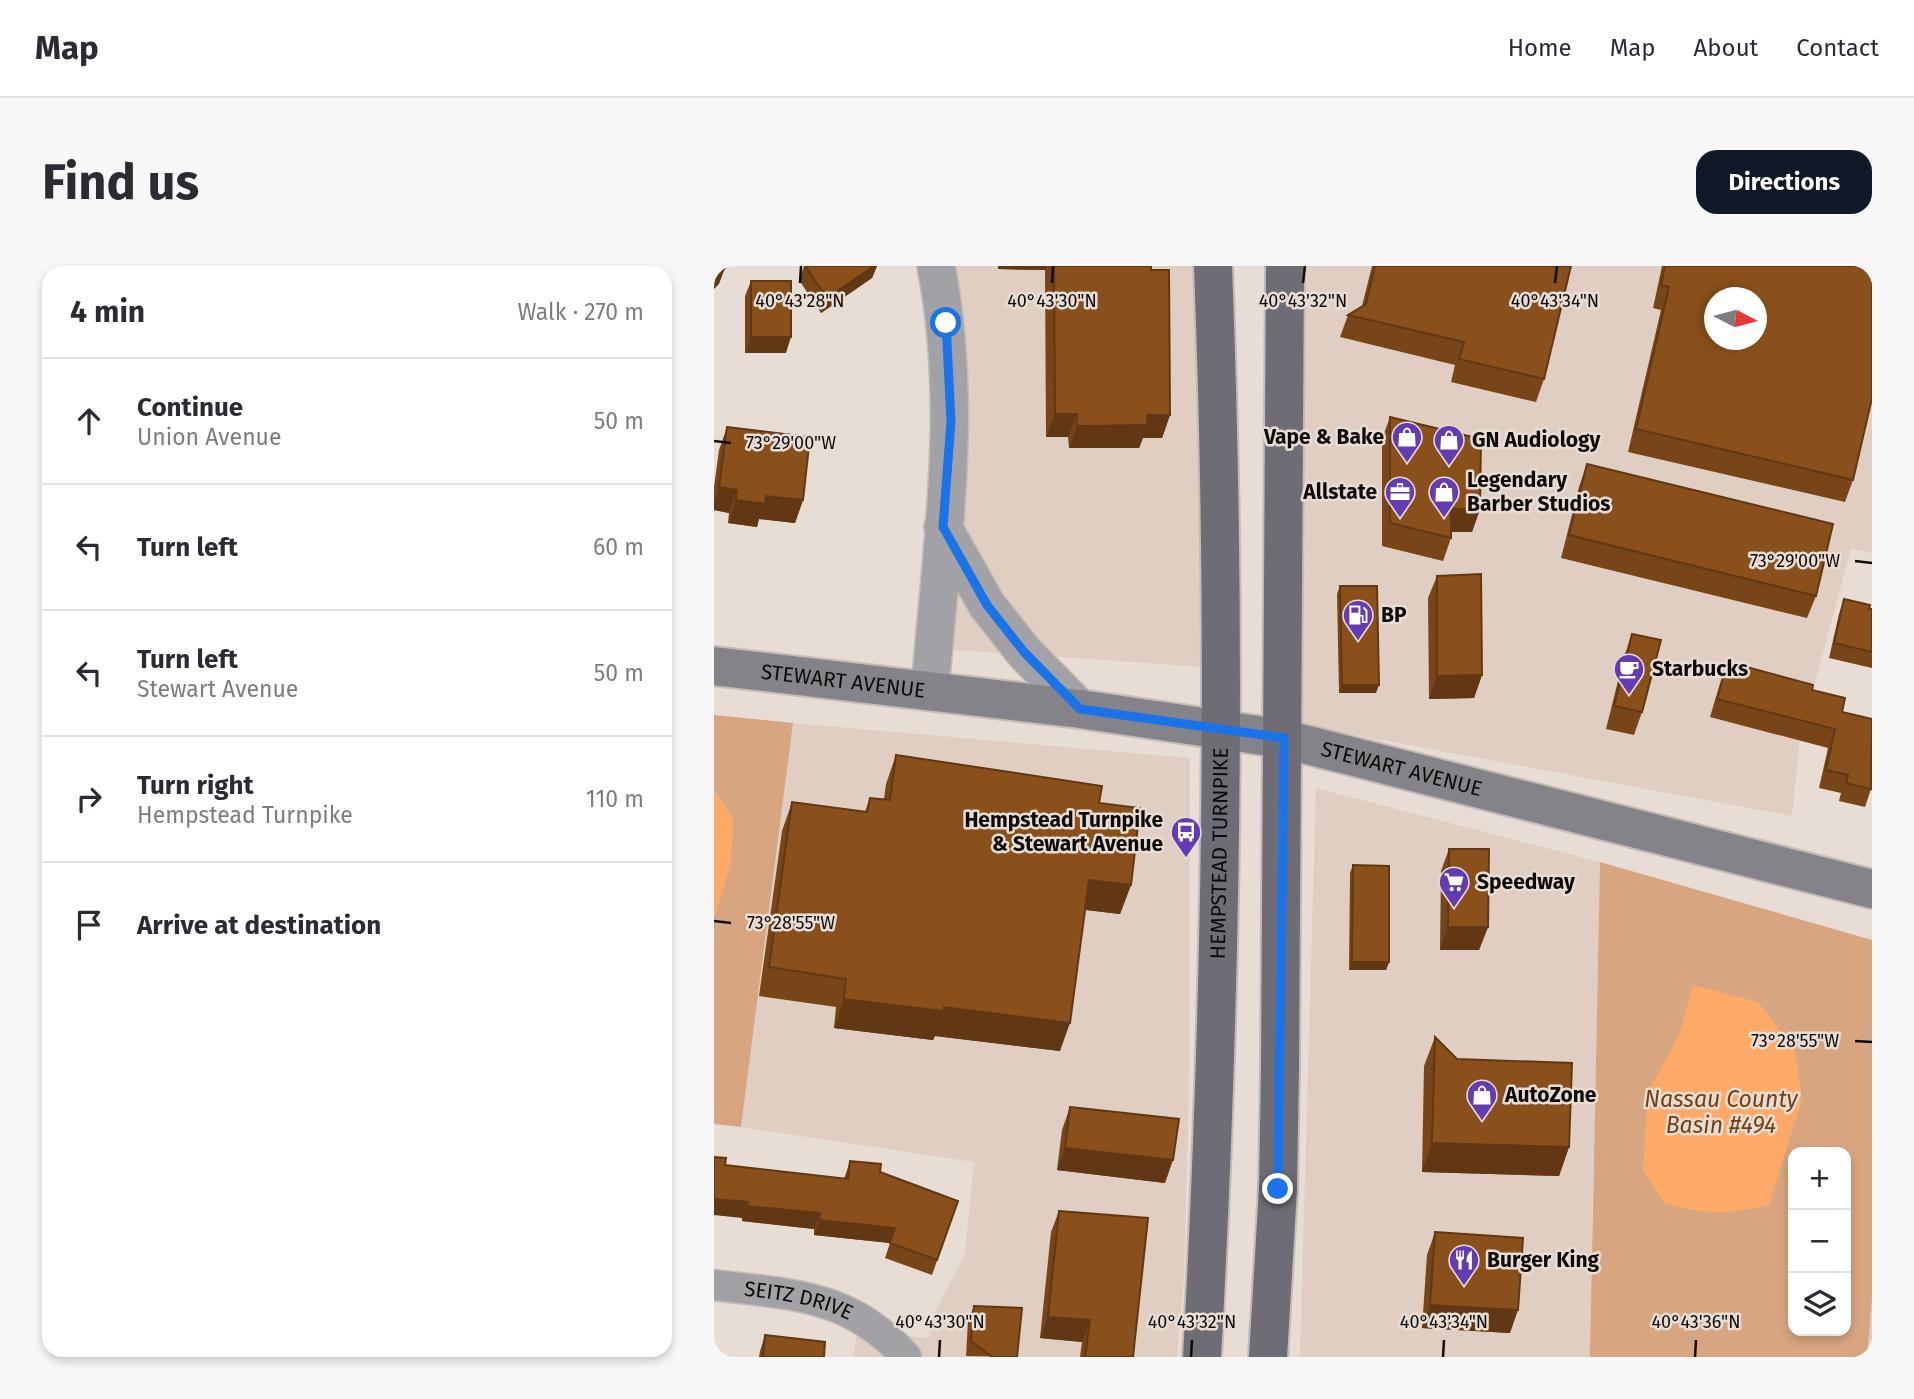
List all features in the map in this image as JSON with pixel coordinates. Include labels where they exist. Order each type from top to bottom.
[{"type":"main road","name":"HEMPSTEAD TURNPIKE","points":[[1202,1357],[1213,1157],[1220,728],[1221,477],[1213,266]]},
{"type":"main road","points":[[1268,1357],[1278,1189],[1284,738],[1285,266]]},
{"type":"main road","name":"STEWART AVENUE","points":[[714,666],[1080,709],[1284,738],[1872,888]]},
{"type":"street","points":[[930,691],[951,421],[945,311],[936,266]]},
{"type":"street","points":[[943,527],[987,605],[1024,652],[1080,709]]},
{"type":"street","name":"SEITZ DRIVE","points":[[714,1285],[797,1296],[855,1313],[883,1331],[906,1357]]},
{"type":"shaded area","points":[[945,266],[1213,266],[1205,667],[941,649]]},
{"type":"shaded area","points":[[1295,266],[1872,266],[1872,553],[1851,549],[1800,737],[1792,816],[1295,724]]},
{"type":"shaded area","points":[[714,715],[793,723],[741,1127],[714,1124]]},
{"type":"shaded area","points":[[793,723],[1190,758],[1189,1089],[1184,1278],[1177,1357],[854,1357],[857,1331],[929,1338],[935,1312],[965,1254],[974,1162],[741,1127]]},
{"type":"shaded area","points":[[1316,788],[1600,862],[1592,1232],[1788,1329],[1788,1336],[1851,1336],[1851,1265],[1872,986],[1872,1357],[1300,1357]]},
{"type":"shaded area","points":[[1600,862],[1872,940],[1872,1297],[1867,1357],[1590,1357]]},
{"type":"water","points":[[714,790],[734,820],[730,867],[714,918]]},
{"type":"water","name":"Nassau County Basin #494","points":[[1693,985],[1758,1002],[1795,1050],[1802,1099],[1769,1205],[1717,1212],[1665,1204],[1643,1170],[1648,1092],[1679,1035]]},
{"type":"building","points":[[714,266],[725,268],[714,281]]},
{"type":"building","points":[[805,266],[874,266],[827,298]]},
{"type":"building","points":[[1054,266],[1151,266],[1151,270],[1169,270],[1170,415],[1147,415],[1147,425],[1077,426],[1077,414],[1055,414]]},
{"type":"building","points":[[1375,266],[1571,266],[1544,379],[1459,359],[1464,342],[1348,315],[1366,304]]},
{"type":"building","points":[[1665,266],[1872,266],[1872,398],[1853,480],[1636,429],[1669,287],[1661,285]]},
{"type":"building","points":[[751,281],[791,281],[791,337],[751,337]]},
{"type":"building","points":[[1390,417],[1481,439],[1480,509],[1451,509],[1451,538],[1390,523]]},
{"type":"building","points":[[727,427],[810,437],[803,500],[766,496],[765,504],[736,500],[737,490],[719,487]]},
{"type":"building","points":[[1587,464],[1833,524],[1816,596],[1569,535]]},
{"type":"building","points":[[1481,574],[1482,675],[1437,676],[1437,576]]},
{"type":"building","points":[[1340,586],[1377,586],[1379,685],[1342,685]]},
{"type":"building","points":[[1844,599],[1870,605],[1872,652],[1834,643]]},
{"type":"building","name":"Starbucks","points":[[1632,634],[1661,640],[1642,712],[1614,706]]},
{"type":"building","points":[[1728,662],[1813,685],[1812,690],[1845,698],[1842,712],[1872,719],[1871,789],[1846,783],[1848,775],[1826,770],[1835,729],[1717,699]]},
{"type":"building","points":[[896,755],[1102,786],[1099,803],[1140,808],[1131,885],[1089,880],[1070,1023],[944,1007],[943,1011],[844,999],[846,979],[769,967],[792,802],[867,812],[870,798],[890,800]]},
{"type":"building","points":[[1449,849],[1489,849],[1488,927],[1448,927]]},
{"type":"building","points":[[1353,865],[1389,866],[1389,962],[1352,962]]},
{"type":"building","points":[[1435,1037],[1457,1059],[1572,1063],[1569,1147],[1432,1143]]},
{"type":"building","points":[[1070,1107],[1179,1119],[1173,1160],[1065,1148]]},
{"type":"building","points":[[714,1157],[726,1158],[725,1165],[848,1179],[850,1161],[881,1164],[880,1172],[958,1201],[937,1260],[890,1243],[895,1228],[819,1220],[820,1213],[747,1206],[748,1202],[714,1199]]},
{"type":"building","points":[[1059,1211],[1148,1218],[1133,1357],[1085,1357],[1090,1320],[1048,1317]]},
{"type":"building","points":[[1435,1232],[1523,1238],[1518,1310],[1430,1305]]},
{"type":"building","points":[[974,1306],[1022,1308],[1017,1357],[992,1357],[971,1341]]},
{"type":"building","points":[[765,1335],[825,1342],[824,1357],[763,1357]]},
{"type":"place","name":"Vape & Bake","points":[[1407,464]]},
{"type":"place","name":"GN Audiology","points":[[1449,467]]},
{"type":"place","name":"Allstate","points":[[1400,519]]},
{"type":"place","name":"Legendary Barber Studios","points":[[1444,519]]},
{"type":"place","name":"BP","points":[[1358,642]]},
{"type":"place","name":"Starbucks","points":[[1629,696]]},
{"type":"place","name":"Hempstead Turnpike & Stewart Avenue","points":[[1186,859]]},
{"type":"place","name":"Speedway","points":[[1454,909]]},
{"type":"place","name":"AutoZone","points":[[1482,1122]]},
{"type":"place","name":"Burger King","points":[[1464,1287]]},
{"type":"route","points":[[946,323],[951,421],[943,527],[987,605],[1024,652],[1080,709],[1284,738],[1278,1189]]}]
